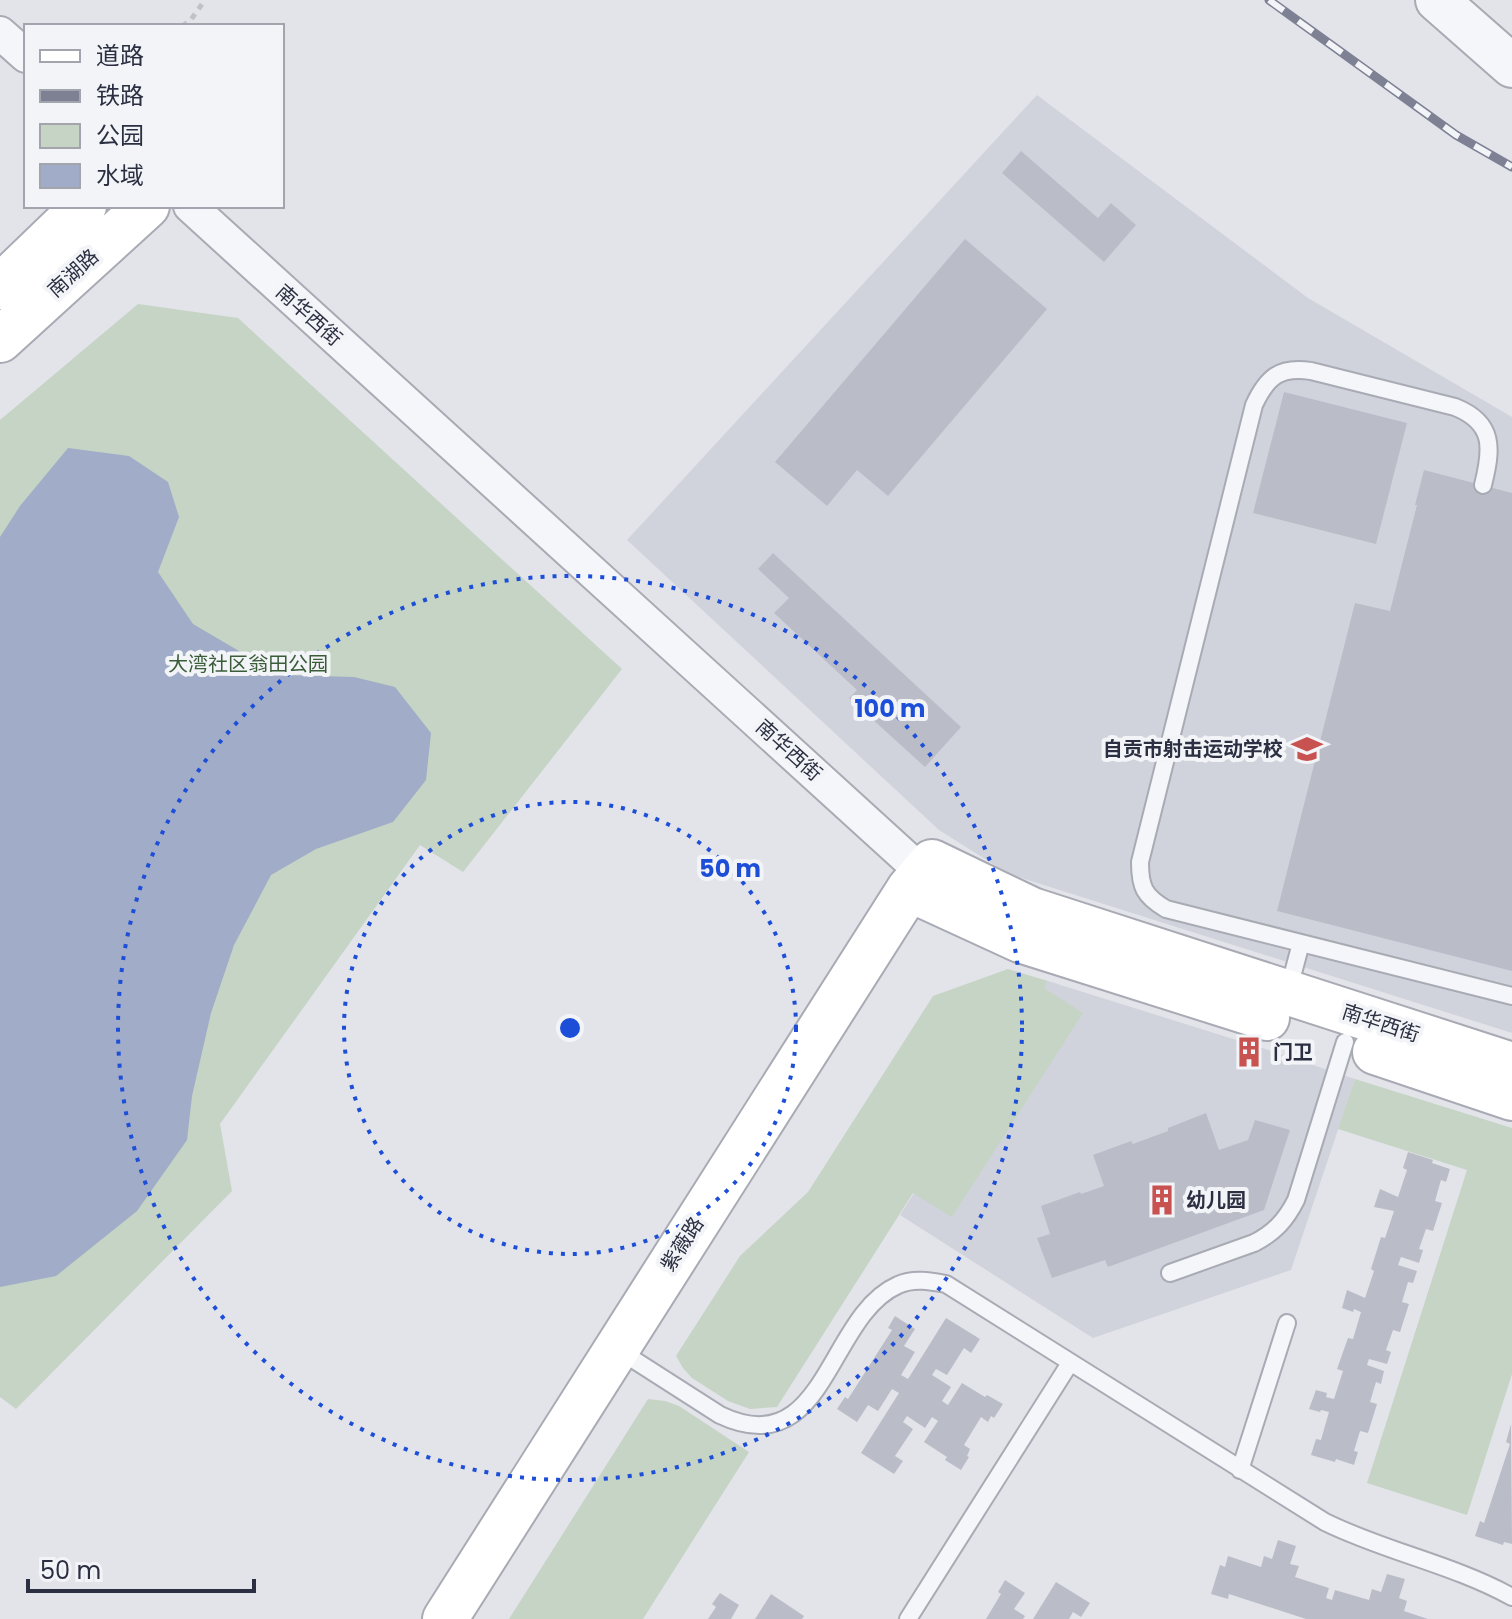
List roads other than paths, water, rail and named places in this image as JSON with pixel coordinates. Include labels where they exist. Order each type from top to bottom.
[{"type":"main road","name":"南湖路","points":[[0,287],[82,208]]},
{"type":"main road","name":"南湖路","points":[[0,340],[145,208]]},
{"type":"main road","name":"南华西街","points":[[1512,1065],[1032,910],[932,862],[915,880],[1020,940],[1512,1098]]},
{"type":"main road","name":"紫薇路","points":[[445,1619],[915,880]]},
{"type":"street","points":[[1437,0],[1512,66]]},
{"type":"street","points":[[0,33],[24,54]]},
{"type":"street","name":"南华西街","points":[[192,208],[915,880]]},
{"type":"lane","points":[[1483,485],[1490,452],[1488,438],[1483,427],[1469,412],[1299,369],[1277,374],[1267,382],[1254,405],[1140,862],[1140,876],[1143,890],[1153,902],[1166,909],[1512,996]]},
{"type":"lane","points":[[1288,993],[1301,943]]},
{"type":"lane","points":[[1170,1273],[1254,1243],[1267,1236],[1289,1214],[1345,1042]]},
{"type":"lane","points":[[616,1348],[736,1423],[754,1426],[773,1424],[800,1409],[812,1396],[874,1300],[900,1284],[915,1281],[946,1284],[1304,1511],[1342,1531],[1459,1571],[1512,1597]]},
{"type":"lane","points":[[1240,1470],[1287,1323]]},
{"type":"lane","points":[[908,1619],[1070,1363]]},
{"type":"water","points":[[68,448],[129,456],[168,482],[179,517],[158,572],[193,624],[280,675],[354,677],[395,687],[431,733],[426,780],[393,822],[316,849],[271,875],[234,945],[211,1013],[192,1096],[187,1140],[137,1211],[56,1276],[0,1287],[0,537],[20,506]]},
{"type":"railway","points":[[1269,0],[1456,135],[1512,167]]},
{"type":"place","name":"自贡市射击运动学校","points":[[1307,749]]},
{"type":"place","name":"门卫","points":[[1249,1052]]},
{"type":"place","name":"幼儿园","points":[[1162,1200]]},
{"type":"park label","name":"大湾社区翁田公园","points":[[248,664]]}]
